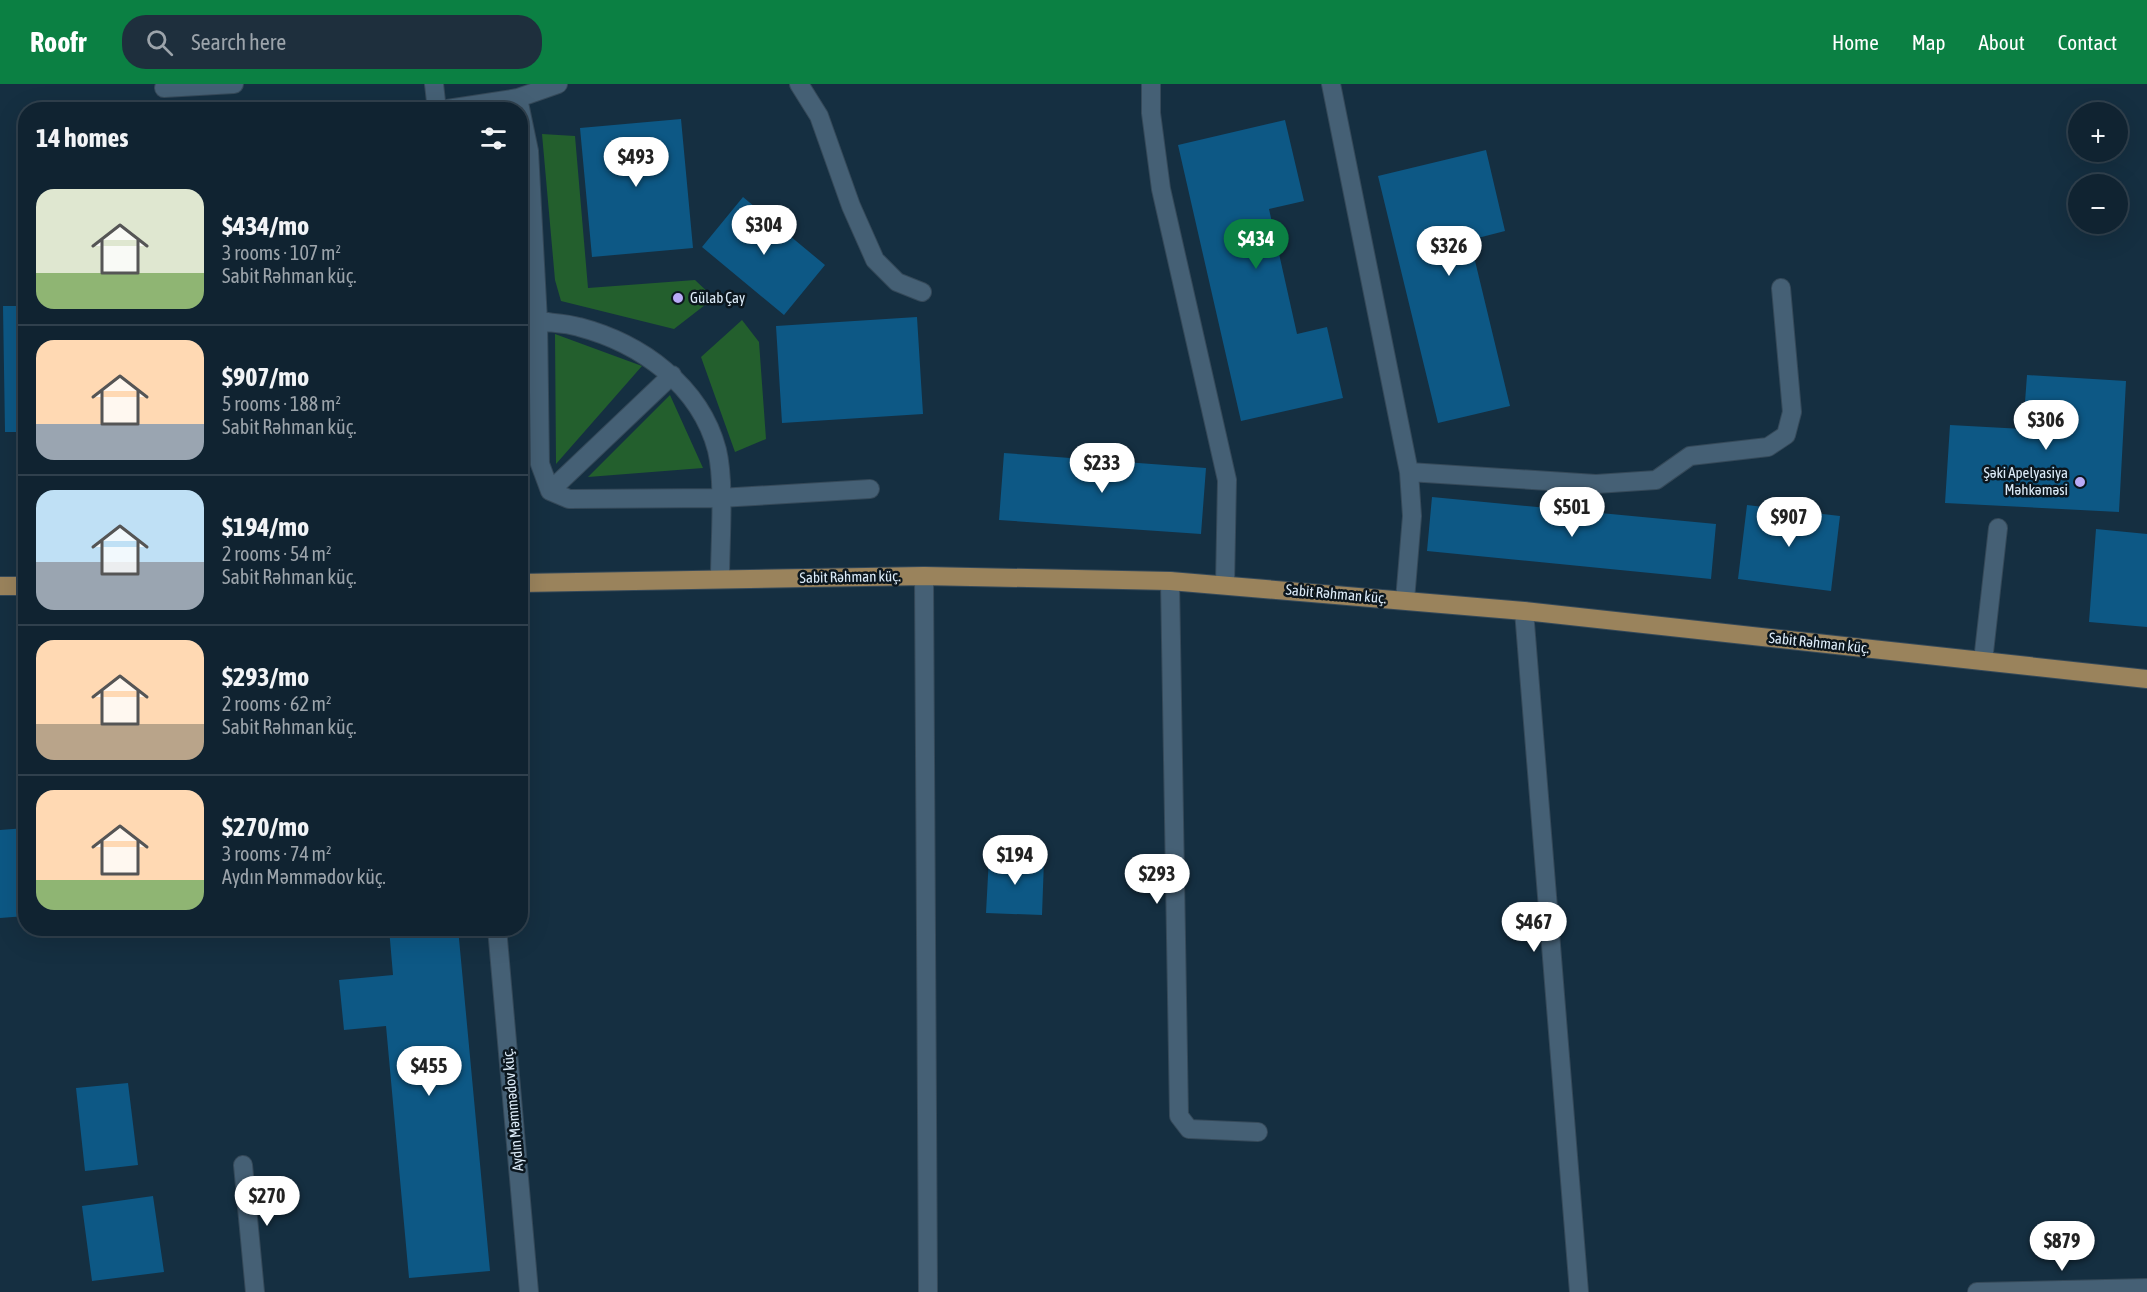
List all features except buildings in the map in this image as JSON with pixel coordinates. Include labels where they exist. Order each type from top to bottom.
[{"type":"main road","name":"Sabit Rəhman küç.","points":[[528,583],[924,576],[1170,581],[1524,611],[2147,679]]},
{"type":"main road","points":[[0,586],[18,586]]},
{"type":"street","points":[[164,88],[234,84]]},
{"type":"street","points":[[434,84],[437,102]]},
{"type":"street","points":[[492,102],[518,98],[558,84]]},
{"type":"street","points":[[799,84],[819,116],[851,206],[875,260],[897,282],[922,292]]},
{"type":"street","points":[[1151,84],[1151,113],[1161,189],[1227,480],[1225,585]]},
{"type":"street","points":[[1331,84],[1409,472],[1412,516],[1405,600]]},
{"type":"street","points":[[518,98],[519,102]]},
{"type":"street","points":[[528,146],[538,321],[540,464],[550,491],[569,499],[720,498],[870,489]]},
{"type":"street","points":[[1409,472],[1596,484],[1656,480],[1690,456],[1767,447],[1786,435],[1792,412],[1781,288]]},
{"type":"street","points":[[538,321],[579,327],[632,348],[672,375],[693,401],[717,450],[720,498],[720,578]]},
{"type":"street","points":[[550,491],[672,375]]},
{"type":"street","points":[[1983,661],[1998,528]]},
{"type":"street","points":[[924,576],[928,1292]]},
{"type":"street","points":[[1170,581],[1179,1116],[1189,1129],[1258,1132]]},
{"type":"street","points":[[1524,611],[1579,1292]]},
{"type":"street","name":"Aydın Məmmədov küç.","points":[[498,936],[529,1292]]},
{"type":"street","points":[[243,1165],[255,1292]]},
{"type":"street","points":[[1977,1292],[2147,1288]]},
{"type":"green space","points":[[542,134],[575,136],[588,288],[695,280],[714,298],[674,329],[561,301],[555,280]]},
{"type":"green space","points":[[742,320],[759,342],[766,439],[735,452],[701,357]]},
{"type":"green space","points":[[555,334],[642,366],[556,464]]},
{"type":"green space","points":[[670,395],[703,468],[588,477]]},
{"type":"place","name":"Gülab Çay","points":[[678,298]]},
{"type":"place","name":"Şəki Apelyasiya Məhkəməsi","points":[[2080,482]]}]
